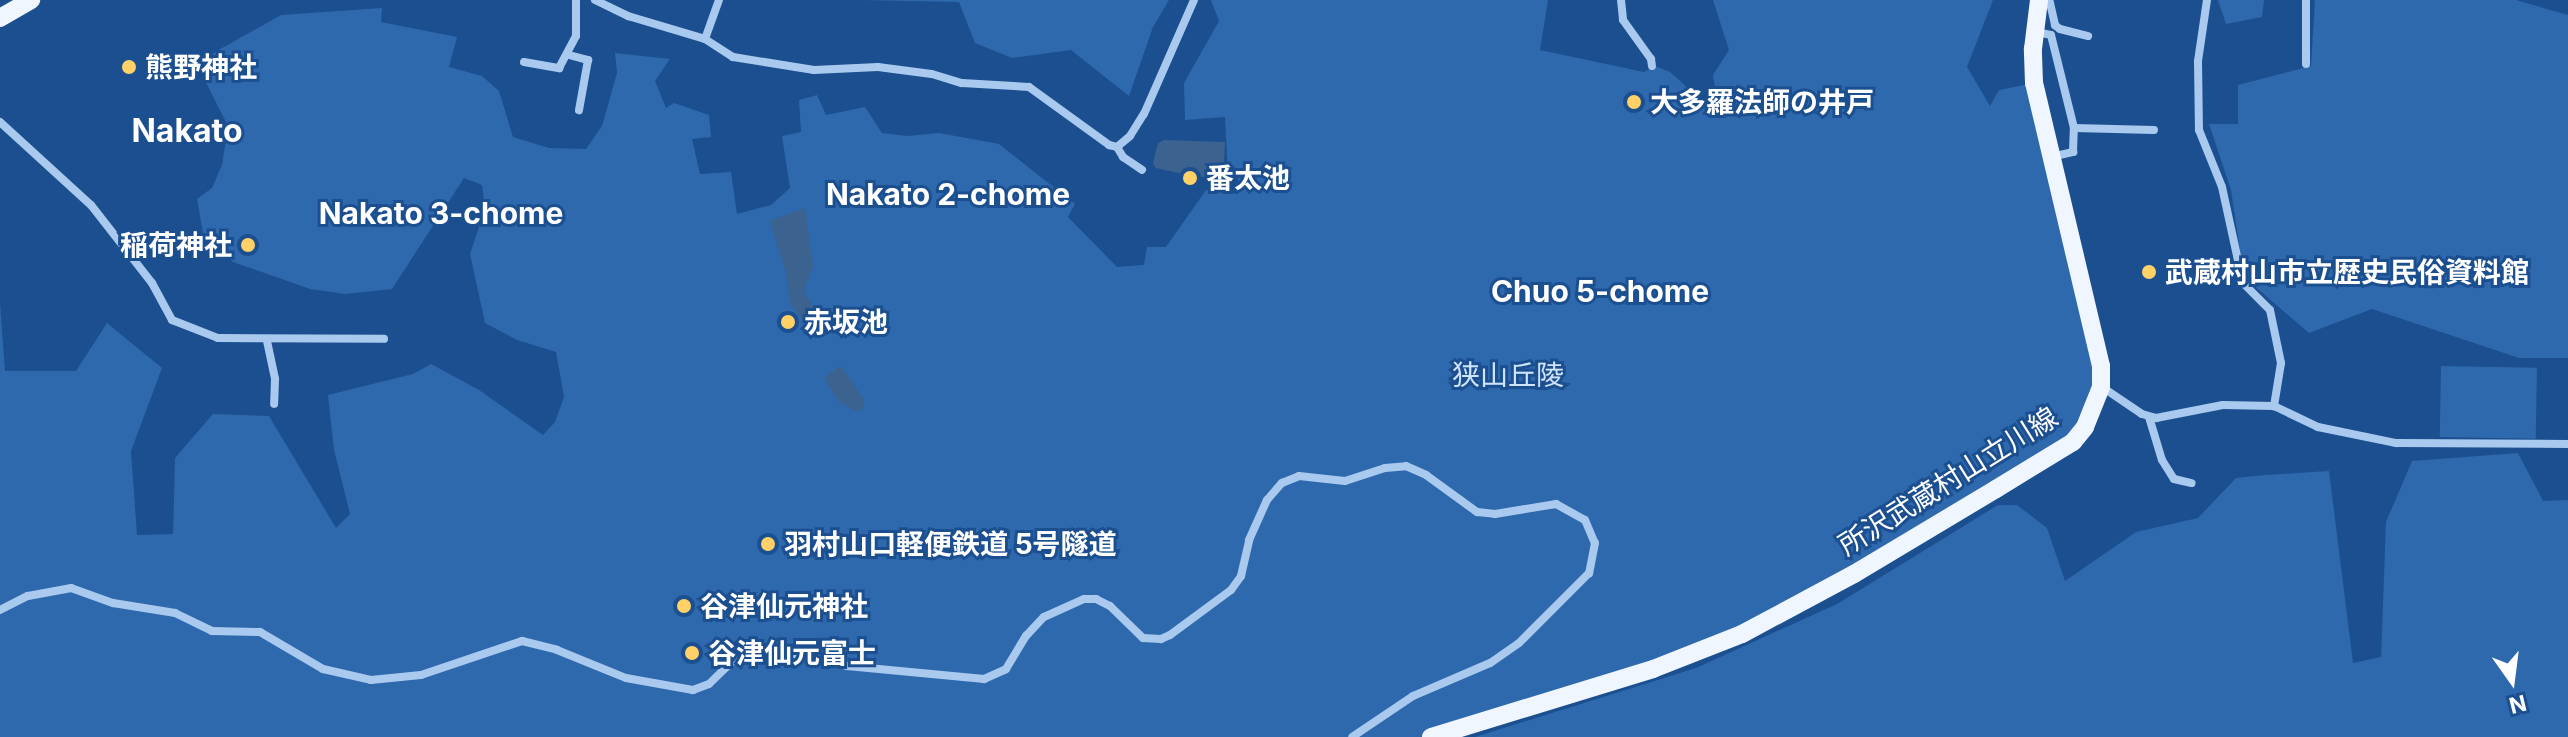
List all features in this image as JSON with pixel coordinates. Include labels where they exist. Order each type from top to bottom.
[{"type":"main road","points":[[2039,0],[2034,32],[2034,83],[2093,328],[2101,387]]},
{"type":"main road","points":[[0,18],[28,1]]},
{"type":"main road","name":"所沢武蔵村山立川線","points":[[1431,737],[1653,669],[1742,634],[1854,574],[2073,442],[2093,412],[2101,387]]},
{"type":"street","points":[[524,62],[559,68],[569,55],[576,36],[576,0]]},
{"type":"street","points":[[595,0],[628,16],[705,39],[733,57],[814,70],[878,67],[932,74],[971,84],[1029,87],[1109,145],[1117,147],[1123,157],[1142,170]]},
{"type":"street","points":[[705,39],[719,0]]},
{"type":"street","points":[[1117,147],[1130,136],[1144,114],[1194,0]]},
{"type":"street","points":[[1621,0],[1623,20],[1651,59],[1652,66]]},
{"type":"street","points":[[2039,0],[2050,3],[2055,25],[2060,29],[2088,36]]},
{"type":"street","points":[[2207,0],[2198,61],[2199,130],[2222,187],[2233,252],[2243,283],[2270,310],[2281,363],[2274,406]]},
{"type":"street","points":[[2306,0],[2306,64]]},
{"type":"street","points":[[2034,32],[2051,35],[2074,128],[2073,152],[2051,157]]},
{"type":"street","points":[[569,55],[588,60],[579,110]]},
{"type":"street","points":[[0,122],[91,205],[152,283],[172,320],[218,338],[267,341],[337,336],[384,339]]},
{"type":"street","points":[[2074,128],[2154,130]]},
{"type":"street","points":[[267,341],[275,379],[274,404]]},
{"type":"street","points":[[2101,387],[2149,417],[2156,418],[2223,405],[2274,406],[2318,427],[2396,443],[2568,444]]},
{"type":"street","points":[[2149,417],[2162,460],[2174,479],[2192,483]]},
{"type":"street","points":[[0,610],[28,596],[71,588],[113,603],[175,613],[212,631],[260,632],[323,669],[371,680],[430,673],[522,641],[557,650],[626,678],[693,690],[709,684],[744,650],[757,647],[865,669],[984,679],[1006,669],[1026,636],[1044,617],[1084,599],[1096,599],[1110,606],[1143,638],[1161,639],[1170,635],[1231,590],[1241,576],[1253,529],[1267,500],[1282,483],[1299,476],[1345,481],[1385,468],[1406,466],[1426,475],[1477,512],[1501,513],[1556,504],[1585,520],[1595,543],[1589,573],[1519,643],[1490,663],[1413,696],[1352,737]]},
{"type":"green space","points":[[860,0],[1169,0],[1153,27],[1129,96],[1071,50],[1012,58],[975,43],[959,2]]},
{"type":"green space","name":"狭山丘陵","points":[[1211,0],[1548,0],[1540,50],[1644,72],[1655,66],[1670,72],[1709,107],[1718,104],[1713,75],[1729,50],[1713,0],[1993,0],[1967,67],[1990,106],[1999,90],[2034,83],[2101,366],[2085,427],[1742,634],[1431,737],[0,737],[0,303],[5,371],[76,371],[107,323],[162,368],[131,451],[137,535],[173,534],[175,458],[213,414],[269,416],[336,528],[350,514],[334,450],[328,395],[413,374],[431,364],[479,390],[543,435],[555,422],[564,397],[556,352],[517,340],[485,323],[470,254],[485,209],[482,185],[464,178],[392,289],[345,294],[310,289],[233,262],[203,233],[197,199],[212,188],[222,165],[228,126],[198,67],[215,52],[281,15],[382,8],[381,22],[457,37],[449,67],[482,76],[499,91],[513,137],[549,148],[586,149],[602,126],[617,73],[615,53],[670,59],[655,81],[666,108],[674,103],[709,115],[711,137],[692,139],[700,174],[731,172],[737,214],[771,205],[790,188],[782,136],[801,132],[799,100],[817,95],[826,115],[865,107],[882,133],[907,136],[939,133],[999,144],[1075,204],[1068,217],[1117,267],[1144,265],[1147,247],[1166,247],[1206,190],[1238,194],[1238,178],[1228,177],[1225,117],[1185,120],[1184,83],[1219,21]]},
{"type":"green space","points":[[2218,0],[2264,0],[2262,17],[2226,24]]},
{"type":"green space","points":[[2315,0],[2516,0],[2568,15],[2568,358],[2519,358],[2372,309],[2309,333],[2244,277],[2231,190],[2209,124],[2238,124],[2238,85],[2311,66]]},
{"type":"green space","points":[[2441,366],[2537,368],[2536,439],[2440,437]]},
{"type":"green space","points":[[2518,453],[2543,501],[2568,500],[2568,737],[1475,737],[1696,668],[1837,604],[1998,505],[2017,505],[2047,528],[2065,581],[2136,532],[2198,518],[2236,478],[2265,475],[2329,471],[2353,663],[2381,657],[2386,522],[2412,461]]},
{"type":"shaded area","name":"番太池","points":[[1164,140],[1225,142],[1223,183],[1156,168],[1153,163],[1158,143]]},
{"type":"shaded area","name":"赤坂池","points":[[805,208],[813,266],[804,291],[815,310],[801,319],[790,303],[786,273],[770,221]]},
{"type":"shaded area","name":"赤坂池","points":[[841,366],[864,400],[862,410],[855,411],[838,401],[824,377]]},
{"type":"place","name":"熊野神社","points":[[129,67]]},
{"type":"place","name":"大多羅法師の井戸","points":[[1634,102]]},
{"type":"place","name":"番太池","points":[[1190,178]]},
{"type":"place","name":"稲荷神社","points":[[248,245]]},
{"type":"place","name":"武蔵村山市立歴史民俗資料館","points":[[2149,272]]},
{"type":"place","name":"赤坂池","points":[[788,322]]},
{"type":"place","name":"羽村山口軽便鉄道 5号隧道","points":[[768,544]]},
{"type":"place","name":"谷津仙元神社","points":[[684,606]]},
{"type":"place","name":"谷津仙元富士","points":[[692,653]]},
{"type":"district","name":"Nakato","points":[[187,131]]},
{"type":"district","name":"Nakato 2-chome","points":[[948,194]]},
{"type":"district","name":"Nakato 3-chome","points":[[441,213]]},
{"type":"district","name":"Chuo 5-chome","points":[[1600,291]]}]
